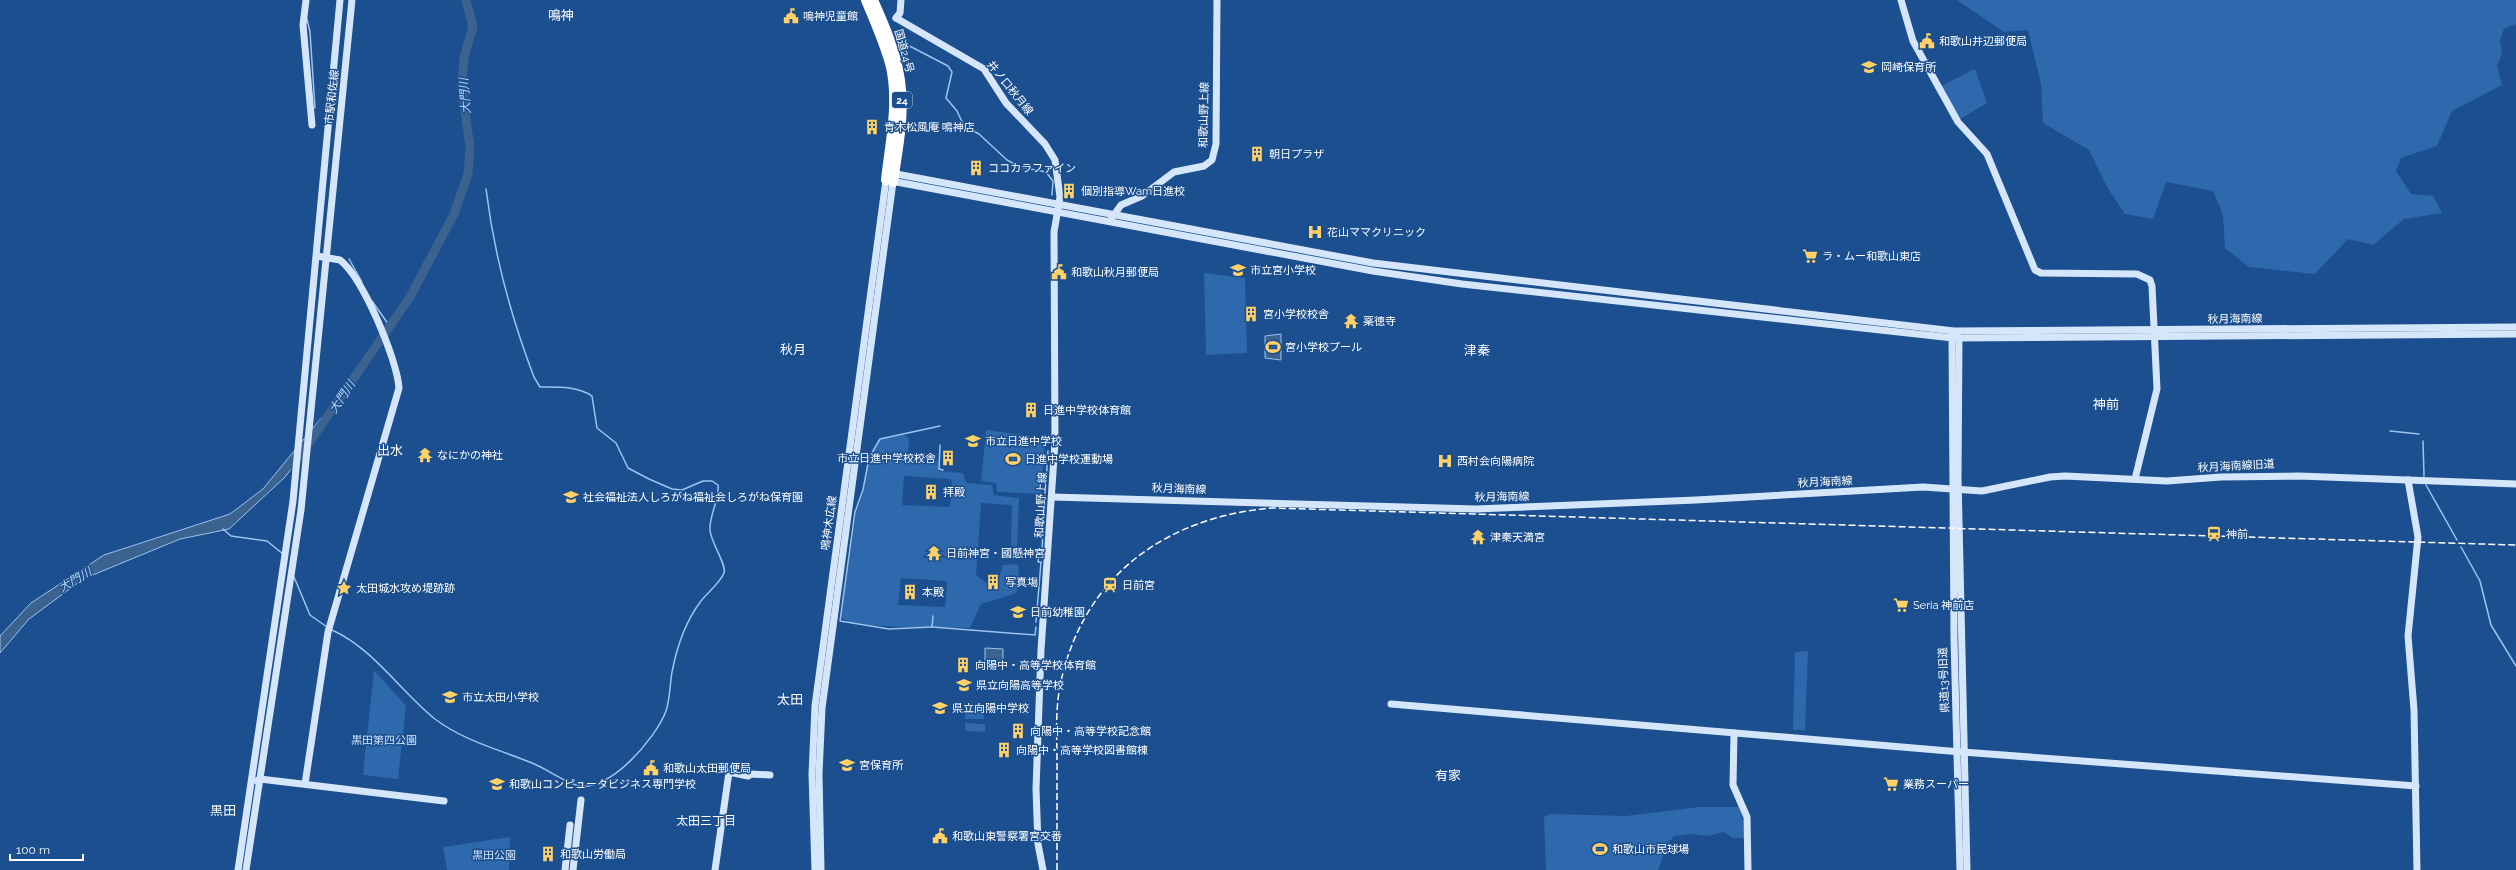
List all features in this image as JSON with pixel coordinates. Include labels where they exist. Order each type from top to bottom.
[{"type":"highway","name":"国道24号","points":[[866,0],[879,22],[897,63],[902,90],[901,125],[890,177]]},
{"type":"highway","name":"国道24号","points":[[873,0],[879,22]]},
{"type":"street","points":[[306,0],[303,25],[312,125]]},
{"type":"street","name":"市駅和佐線","points":[[238,870],[293,501],[340,0]]},
{"type":"street","name":"市駅和佐線","points":[[246,870],[301,510],[352,0]]},
{"type":"street","points":[[879,22],[896,18],[900,13],[902,0]]},
{"type":"street","name":"和歌山野上線","points":[[1111,219],[1121,205],[1142,196],[1168,175],[1176,171],[1204,166],[1212,160],[1216,144],[1217,0]]},
{"type":"street","points":[[1901,0],[1913,41],[1958,122],[1987,154],[2035,270],[2041,273],[2137,274],[2147,277],[2152,286],[2157,389],[2135,479]]},
{"type":"street","name":"井ノ口秋月線","points":[[896,18],[984,69],[1006,103],[1051,152],[1055,160],[1060,197],[1057,209]]},
{"type":"street","points":[[890,177],[1111,219]]},
{"type":"street","name":"鳴神木広線","points":[[815,870],[812,774],[815,706],[890,177]]},
{"type":"street","name":"鳴神木広線","points":[[821,870],[819,774],[822,708],[890,177]]},
{"type":"street","name":"和歌山野上線","points":[[1043,870],[1038,844],[1036,789],[1042,650],[1055,442],[1053,273],[1057,209]]},
{"type":"street","name":"秋月海南線","points":[[1111,219],[1373,263],[1952,334],[2516,334]]},
{"type":"street","points":[[305,784],[328,632],[386,430],[398,398],[398,373],[388,344],[347,266],[340,260],[317,256]]},
{"type":"street","name":"秋月海南線","points":[[1959,338],[2516,327]]},
{"type":"street","points":[[1952,334],[1959,338],[1956,489]]},
{"type":"street","points":[[1952,334],[1956,489]]},
{"type":"street","name":"秋月海南線旧道","points":[[1956,489],[1992,491],[2050,477],[2166,481],[2261,475],[2516,484]]},
{"type":"street","points":[[2408,480],[2418,537],[2408,636],[2416,786],[2417,870]]},
{"type":"street","name":"秋月海南線","points":[[1052,497],[1476,509],[1698,500],[1917,487],[1956,489]]},
{"type":"street","name":"県道13号旧道","points":[[1956,489],[1960,751],[1960,870]]},
{"type":"street","points":[[1391,704],[1734,733],[2416,786]]},
{"type":"street","points":[[1734,733],[1733,785],[1747,817],[1748,870]]},
{"type":"street","name":"県道13号旧道","points":[[1960,751],[1967,870]]},
{"type":"street","points":[[715,870],[729,772],[748,776],[750,774],[770,775]]},
{"type":"street","points":[[251,783],[260,779],[444,801]]},
{"type":"street","points":[[573,870],[581,800]]},
{"type":"street","points":[[565,870],[570,825]]},
{"type":"green space","points":[[1957,0],[2516,0],[2516,24],[2504,29],[2500,40],[2502,54],[2497,66],[2502,85],[2452,111],[2437,146],[2401,158],[2396,171],[2411,194],[2433,196],[2442,213],[2404,219],[2373,245],[2348,239],[2315,274],[2249,267],[2225,248],[2223,215],[2213,191],[2166,182],[2153,219],[2125,214],[2107,187],[2089,150],[2043,123],[2041,84],[2028,30],[2004,32]]},
{"type":"green space","points":[[1975,69],[1987,103],[1960,119],[1941,86]]},
{"type":"green space","points":[[1204,273],[1245,278],[1247,353],[1206,355]]},
{"type":"green space","name":"日進中学校運動場","points":[[986,430],[1045,438],[1041,494],[997,492],[996,483],[981,481]]},
{"type":"green space","name":"日前神宮・國懸神宮","points":[[904,435],[909,438],[908,453],[911,456],[937,460],[939,471],[963,473],[966,483],[992,485],[994,495],[1019,498],[1017,548],[1011,546],[1012,505],[981,503],[976,575],[989,585],[996,586],[1003,565],[1017,564],[1019,567],[1017,591],[1014,594],[981,604],[970,628],[881,626],[849,622],[841,618],[856,513],[864,491],[869,459],[882,439]],"holes":[[[904,476],[950,479],[952,481],[950,507],[902,505]],[[901,578],[945,581],[947,583],[945,607],[898,605]]]},
{"type":"green space","points":[[1808,651],[1805,730],[1793,730],[1795,652]]},
{"type":"green space","name":"黒田第四公園","points":[[374,670],[406,706],[398,779],[363,775]]},
{"type":"green space","points":[[965,710],[984,710],[984,719],[965,719]]},
{"type":"green space","points":[[965,723],[985,724],[985,732],[965,731]]},
{"type":"green space","points":[[1699,807],[1739,807],[1743,822],[1744,838],[1733,838],[1723,832],[1708,836],[1692,834],[1675,836],[1668,842],[1658,870],[1546,870],[1544,817],[1551,814],[1626,816]]},
{"type":"green space","name":"黒田公園","points":[[510,837],[509,870],[447,870],[443,847]]},
{"type":"water","name":"宮小学校プール","points":[[1281,334],[1281,360],[1265,358],[1265,336]]},
{"type":"water","points":[[322,417],[323,427],[285,477],[229,529],[180,539],[83,579],[29,619],[0,653],[0,636],[31,603],[104,555],[230,514],[263,489]]},
{"type":"water","points":[[985,648],[1003,649],[1003,662],[985,662]]},
{"type":"waterway","name":"大門川","points":[[293,466],[410,297],[454,214],[468,174],[470,148],[462,88],[464,57],[473,27],[466,0]]},
{"type":"waterway","points":[[307,19],[310,32],[315,108]]},
{"type":"waterway","points":[[896,39],[948,66],[952,72],[946,98],[957,111],[964,126],[979,134],[1007,160],[1020,167],[1046,172],[1053,181],[1052,195]]},
{"type":"waterway","points":[[332,630],[347,638],[374,659],[422,708],[446,727],[469,739],[538,765],[570,783],[589,786],[616,773],[629,762],[642,749],[661,722],[666,711],[672,672],[682,635],[695,609],[720,580],[724,573],[723,565],[710,530],[718,485],[712,481],[703,481],[682,490],[672,489],[628,468],[616,443],[597,428],[592,396],[580,390],[560,387],[540,387],[534,377],[504,285],[489,213],[486,189]]},
{"type":"waterway","points":[[349,259],[362,282]]},
{"type":"waterway","points":[[372,301],[391,328]]},
{"type":"waterway","points":[[932,627],[889,629],[840,621],[855,512],[863,490],[869,458],[880,439],[940,426]]},
{"type":"waterway","points":[[2390,431],[2419,434]]},
{"type":"waterway","points":[[2423,441],[2424,476]]},
{"type":"waterway","points":[[940,445],[939,469],[943,470]]},
{"type":"waterway","points":[[1045,498],[1048,451]]},
{"type":"waterway","points":[[2426,485],[2457,540]]},
{"type":"waterway","points":[[1036,622],[1041,562],[1038,562],[1040,550],[1042,550],[1044,508]]},
{"type":"waterway","points":[[223,529],[231,536],[267,541],[283,554]]},
{"type":"waterway","points":[[2461,547],[2480,581],[2491,625],[2516,666]]},
{"type":"waterway","points":[[294,577],[310,615],[327,627]]},
{"type":"waterway","points":[[933,616],[932,627],[1035,635],[1036,627]]},
{"type":"railway","points":[[1057,870],[1058,696],[1071,647],[1087,613],[1109,584],[1134,560],[1164,540],[1197,524],[1233,514],[1272,508],[2516,545]]},
{"type":"place","name":"嗚神児童館","points":[[791,16]]},
{"type":"place","name":"和歌山井辺郵便局","points":[[1927,41]]},
{"type":"place","name":"岡崎保育所","points":[[1869,67]]},
{"type":"place","name":"青木松風庵 鳴神店","points":[[872,127]]},
{"type":"place","name":"朝日プラザ","points":[[1257,154]]},
{"type":"place","name":"ココカラファイン","points":[[976,168]]},
{"type":"place","name":"個別指導Wam日進校","points":[[1069,191]]},
{"type":"place","name":"花山ママクリニック","points":[[1315,232]]},
{"type":"place","name":"ラ・ムー和歌山東店","points":[[1810,256]]},
{"type":"place","name":"市立宮小学校","points":[[1238,270]]},
{"type":"place","name":"和歌山秋月郵便局","points":[[1059,272]]},
{"type":"place","name":"宮小学校校舎","points":[[1251,314]]},
{"type":"place","name":"薬徳寺","points":[[1351,321]]},
{"type":"place","name":"宮小学校プール","points":[[1273,347]]},
{"type":"place","name":"日進中学校体育館","points":[[1031,410]]},
{"type":"place","name":"市立日進中学校","points":[[973,441]]},
{"type":"place","name":"なにかの神社","points":[[425,455]]},
{"type":"place","name":"市立日進中学校校舎","points":[[948,458]]},
{"type":"place","name":"日進中学校運動場","points":[[1013,459]]},
{"type":"place","name":"西村会向陽病院","points":[[1445,461]]},
{"type":"place","name":"拝殿","points":[[931,492]]},
{"type":"place","name":"社会福祉法人しろがね福祉会しろがね保育園","points":[[571,497]]},
{"type":"place","name":"神前","points":[[2214,534]]},
{"type":"place","name":"津秦天満宮","points":[[1478,537]]},
{"type":"place","name":"日前神宮・國懸神宮","points":[[934,553]]},
{"type":"place","name":"写真塲","points":[[993,582]]},
{"type":"place","name":"日前宮","points":[[1110,585]]},
{"type":"place","name":"太田城水攻め堤跡跡","points":[[344,588]]},
{"type":"place","name":"本殿","points":[[910,592]]},
{"type":"place","name":"Seria 神前店","points":[[1901,605]]},
{"type":"place","name":"日前幼稚園","points":[[1018,612]]},
{"type":"place","name":"向陽中・高等学校体育館","points":[[963,665]]},
{"type":"place","name":"県立向陽高等学校","points":[[964,685]]},
{"type":"place","name":"市立太田小学校","points":[[450,697]]},
{"type":"place","name":"県立向陽中学校","points":[[940,708]]},
{"type":"place","name":"向陽中・高等学校記念館","points":[[1018,731]]},
{"type":"place","name":"向陽中・高等学校図書館棟","points":[[1004,750]]},
{"type":"place","name":"宮保育所","points":[[847,765]]},
{"type":"place","name":"和歌山太田郵便局","points":[[651,768]]},
{"type":"place","name":"和歌山コンピュータビジネス専門学校","points":[[497,784]]},
{"type":"place","name":"業務スーパー","points":[[1891,784]]},
{"type":"place","name":"和歌山東警察署宮交番","points":[[940,836]]},
{"type":"place","name":"和歌山市民球場","points":[[1600,849]]},
{"type":"place","name":"和歌山労働局","points":[[548,854]]},
{"type":"district","name":"鳴神","points":[[561,15]]},
{"type":"district","name":"秋月","points":[[793,349]]},
{"type":"district","name":"津秦","points":[[1477,350]]},
{"type":"district","name":"神前","points":[[2106,404]]},
{"type":"district","name":"出水","points":[[390,450]]},
{"type":"district","name":"太田","points":[[790,699]]},
{"type":"district","name":"有家","points":[[1448,775]]},
{"type":"district","name":"黒田","points":[[223,810]]},
{"type":"district","name":"太田三丁目","points":[[706,821]]}]
